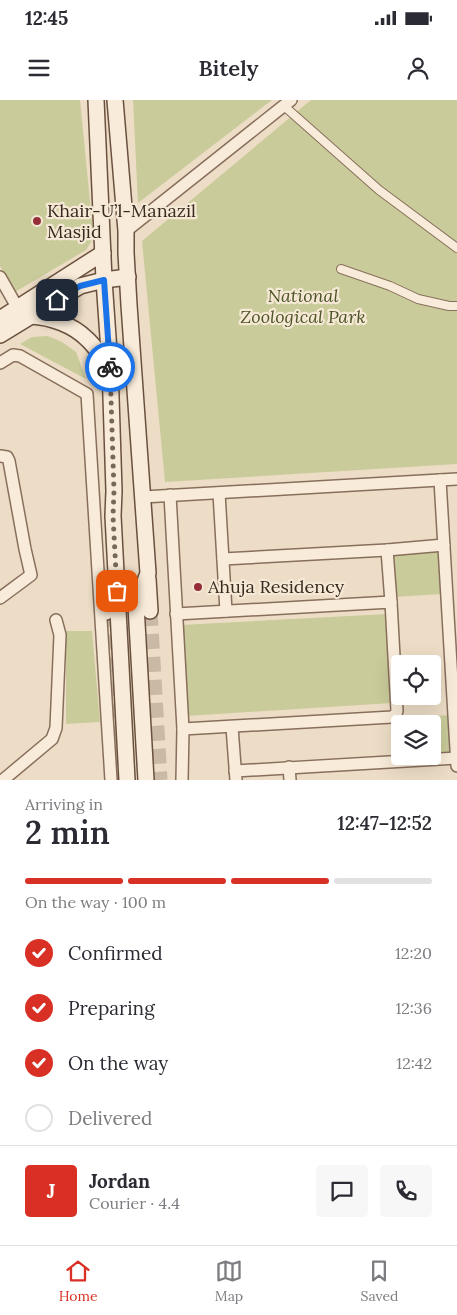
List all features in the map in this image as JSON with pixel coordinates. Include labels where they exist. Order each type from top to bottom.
[{"type":"main road","points":[[96,100],[110,366],[113,516],[128,780]]},
{"type":"main road","points":[[115,100],[126,230],[150,611]]},
{"type":"main road","points":[[0,335],[103,253],[126,253]]},
{"type":"main road","points":[[24,314],[80,286],[128,276]]},
{"type":"main road","points":[[0,318],[24,314],[47,317],[75,330],[87,339],[110,366]]},
{"type":"main road","points":[[106,612],[116,572]]},
{"type":"main road","points":[[146,780],[136,606],[148,573]]},
{"type":"street","points":[[126,230],[288,103],[379,190],[457,248]]},
{"type":"street","points":[[341,269],[390,286],[418,299],[457,306]]},
{"type":"street","points":[[0,277],[4,297],[24,314]]},
{"type":"street","points":[[0,363],[13,355],[20,356],[85,392],[87,397],[110,780]]},
{"type":"street","points":[[0,456],[7,457],[9,461],[31,575],[0,598]]},
{"type":"street","points":[[143,497],[457,479]]},
{"type":"street","points":[[440,480],[457,766]]},
{"type":"street","points":[[219,493],[226,611]]},
{"type":"street","points":[[170,495],[183,729],[182,780]]},
{"type":"street","points":[[223,558],[387,550],[444,545]]},
{"type":"street","points":[[183,729],[394,716],[397,711],[387,550]]},
{"type":"street","points":[[176,614],[391,602]]},
{"type":"street","points":[[3,780],[52,739],[56,728],[60,635],[56,620]]},
{"type":"street","points":[[232,726],[236,775],[289,767],[457,758]]},
{"type":"street","points":[[289,767],[290,780]]},
{"type":"green space","points":[[0,100],[80,100],[93,232],[91,242],[86,250],[15,292],[0,266]]},
{"type":"green space","points":[[133,100],[272,100],[138,203]]},
{"type":"green space","name":"National Zoological Park","points":[[311,100],[457,100],[457,464],[165,482],[142,241]]},
{"type":"green space","points":[[48,336],[62,342],[76,352],[86,379],[20,344],[32,337]]},
{"type":"green space","points":[[439,550],[442,594],[394,597],[391,554]]},
{"type":"green space","points":[[388,614],[391,703],[187,716],[181,625]]},
{"type":"green space","points":[[66,631],[92,631],[100,722],[66,724]]},
{"type":"green space","points":[[449,715],[452,759],[441,757],[441,716]]},
{"type":"tunnel","points":[[150,611],[160,780]]},
{"type":"tunnel","points":[[106,612],[117,780]]},
{"type":"way so far","points":[[110,367],[114,491],[113,516],[117,591]]},
{"type":"place","name":"Khair-U’l-Manazil Masjid","points":[[37,221]]},
{"type":"place","name":"Ahuja Residency","points":[[198,587]]},
{"type":"route","points":[[57,300],[80,286],[104,280],[110,367]]}]
